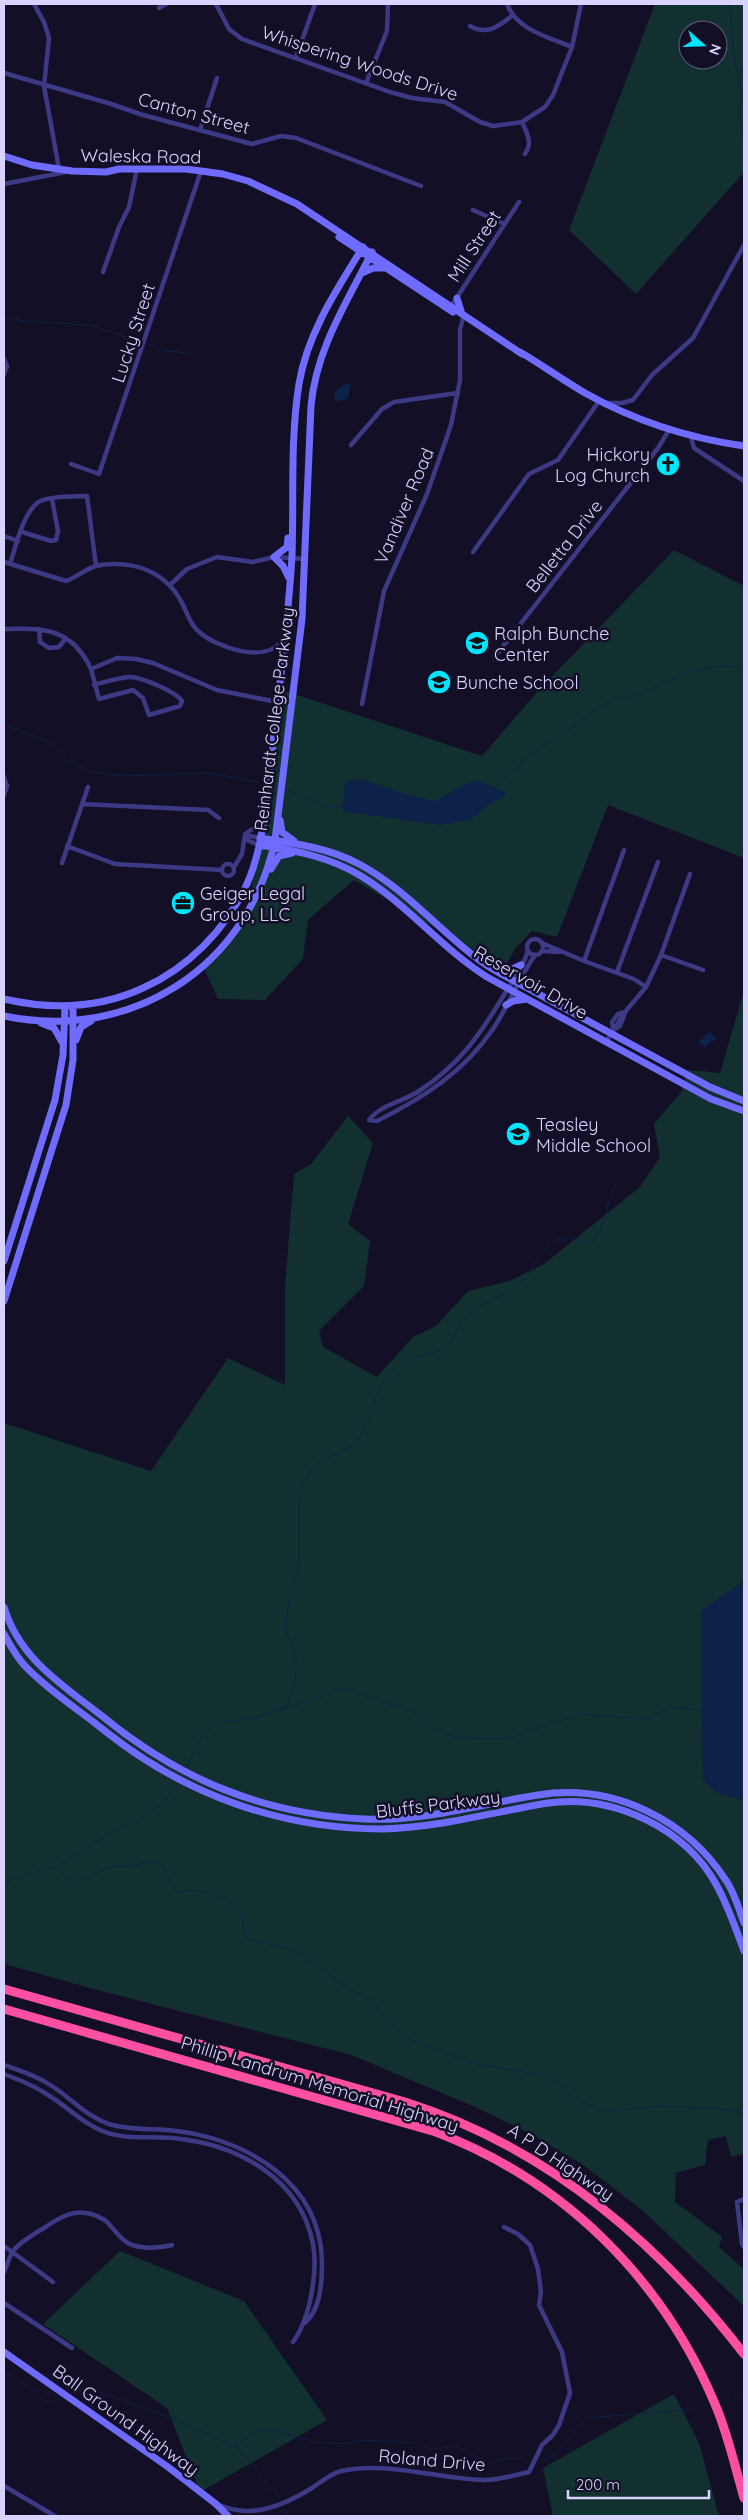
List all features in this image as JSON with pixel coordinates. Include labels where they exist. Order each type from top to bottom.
[{"type":"highway","name":"A P D Highway","points":[[4,1989],[405,2102],[491,2135],[555,2173],[614,2218],[691,2291],[744,2354]]},
{"type":"highway","name":"Phillip Landrum Memorial Highway","points":[[4,2009],[396,2119],[468,2145],[534,2182],[575,2212],[605,2239],[663,2308],[694,2358],[716,2406],[744,2498]]},
{"type":"street","points":[[34,4],[44,22],[49,38],[44,86],[59,169]]},
{"type":"street","points":[[159,8],[166,4]]},
{"type":"street","name":"Whispering Woods Drive","points":[[216,4],[228,29],[242,39],[412,98],[445,102],[480,122],[493,126],[522,122],[534,116],[549,101],[572,47],[581,4]]},
{"type":"street","points":[[296,57],[316,4]]},
{"type":"street","points":[[366,83],[387,31],[388,4]]},
{"type":"street","points":[[507,4],[513,15],[532,31],[572,47]]},
{"type":"street","points":[[470,26],[478,30],[492,30],[513,15]]},
{"type":"street","name":"Canton Street","points":[[4,73],[252,144],[281,136],[296,138],[421,186]]},
{"type":"street","points":[[200,130],[217,78]]},
{"type":"street","points":[[522,122],[530,141],[529,148],[525,154]]},
{"type":"street","name":"Waleska Road","points":[[4,156],[32,165],[72,171],[201,170],[242,180],[297,204],[362,249]]},
{"type":"street","points":[[103,272],[119,227],[129,207],[137,169]]},
{"type":"street","name":"Lucky Street","points":[[71,464],[100,474],[197,189],[201,170]]},
{"type":"street","points":[[4,184],[72,171]]},
{"type":"street","name":"Waleska Road","points":[[277,194],[348,243],[362,249]]},
{"type":"street","name":"Mill Street","points":[[452,306],[519,202]]},
{"type":"street","points":[[473,210],[504,224]]},
{"type":"street","points":[[348,243],[352,256],[351,267]]},
{"type":"street","points":[[602,402],[622,404],[633,400],[652,375],[693,338],[744,246]]},
{"type":"street","points":[[362,249],[437,296],[462,315]]},
{"type":"street","name":"Reinhardt College Parkway","points":[[4,998],[36,1005],[69,1006],[97,1004],[126,996],[154,983],[189,959],[218,930],[234,909],[252,873],[264,809],[286,635],[294,506],[297,399],[304,362],[317,327],[362,249]]},
{"type":"street","points":[[371,255],[387,268],[522,354],[602,402],[669,430],[744,446]]},
{"type":"street","name":"Reinhardt College Parkway","points":[[4,1016],[36,1020],[73,1021],[98,1018],[130,1009],[154,999],[197,972],[234,934],[260,889],[274,844],[280,806],[302,619],[311,406],[315,380],[327,340],[371,255]]},
{"type":"street","points":[[362,273],[373,268],[387,268]]},
{"type":"street","points":[[457,298],[462,315]]},
{"type":"street","name":"Vandiver Road","points":[[362,704],[384,591],[445,445],[458,393],[461,366],[460,330],[462,315]]},
{"type":"street","points":[[4,359],[7,366],[4,374]]},
{"type":"street","points":[[351,445],[382,409],[394,402],[458,393]]},
{"type":"street","points":[[473,552],[528,474],[558,460],[602,402]]},
{"type":"street","name":"Belletta Drive","points":[[497,654],[658,448],[669,430]]},
{"type":"street","points":[[692,436],[694,448],[744,481]]},
{"type":"street","points":[[10,564],[29,513],[38,502],[87,496],[96,566]]},
{"type":"street","points":[[22,532],[52,541],[56,540],[58,531],[52,499]]},
{"type":"street","points":[[274,557],[287,547],[294,506]]},
{"type":"street","points":[[4,536],[18,541]]},
{"type":"street","points":[[170,585],[187,569],[212,559],[230,557],[253,562],[274,557],[306,559]]},
{"type":"street","points":[[274,557],[283,566],[290,581]]},
{"type":"street","points":[[4,562],[66,581],[96,566],[110,564],[148,570],[170,585],[183,604],[190,623],[202,635],[238,650],[259,652],[270,652],[276,648],[286,635]]},
{"type":"street","points":[[4,629],[39,629],[66,638],[80,650],[90,670],[94,684],[99,699],[133,690],[143,698],[149,715],[180,706],[182,701],[173,694],[131,676],[94,684]]},
{"type":"street","points":[[39,629],[40,642],[49,648],[60,647],[66,638]]},
{"type":"street","points":[[90,670],[117,658],[136,659],[153,663],[217,690],[292,705]]},
{"type":"street","points":[[4,777],[7,786],[4,795]]},
{"type":"street","points":[[62,863],[88,787]]},
{"type":"street","points":[[82,804],[208,810],[219,818]]},
{"type":"street","points":[[280,806],[282,832],[287,837],[303,845]]},
{"type":"street","points":[[222,870],[224,875],[230,876],[234,872],[234,867],[239,860],[247,832],[257,826],[264,809]]},
{"type":"street","points":[[245,839],[259,841]]},
{"type":"street","name":"Reservoir Drive","points":[[259,841],[337,864],[368,880],[459,958],[511,990],[711,1099],[744,1111]]},
{"type":"street","name":"Reservoir Drive","points":[[274,844],[303,845],[343,856],[372,871],[460,946],[500,974],[612,1032],[719,1092],[744,1101]]},
{"type":"street","points":[[67,846],[115,864],[222,870]]},
{"type":"street","points":[[584,961],[624,850]]},
{"type":"street","points":[[260,889],[278,856],[283,854],[303,854]]},
{"type":"street","points":[[617,972],[658,862]]},
{"type":"street","points":[[222,870],[227,864],[234,867]]},
{"type":"street","points":[[612,1032],[612,1022],[618,1014],[625,1012],[646,987],[661,955],[690,874]]},
{"type":"street","points":[[516,982],[528,951],[527,946],[531,940],[536,939],[560,952],[617,972],[646,987]]},
{"type":"street","points":[[542,943],[542,951]]},
{"type":"street","points":[[528,951],[535,955]]},
{"type":"street","points":[[511,990],[506,1005],[484,1041],[449,1078],[421,1098],[394,1113],[377,1121],[369,1120],[375,1112],[416,1093],[444,1074],[487,1024],[535,955],[542,951],[560,952]]},
{"type":"street","points":[[661,955],[703,970]]},
{"type":"street","points":[[500,974],[522,965]]},
{"type":"street","points":[[506,1005],[513,1001],[527,999]]},
{"type":"street","points":[[4,1301],[64,1112],[71,1080],[73,1053],[73,1021],[69,1006]]},
{"type":"street","points":[[4,1261],[55,1100],[63,1045],[64,1021],[69,1006]]},
{"type":"street","points":[[606,1042],[612,1032],[620,1026],[625,1018],[625,1012]]},
{"type":"street","points":[[73,1053],[81,1027],[98,1018]]},
{"type":"street","points":[[36,1020],[54,1028],[63,1045]]},
{"type":"street","name":"Bluffs Parkway","points":[[4,1607],[8,1622],[19,1642],[36,1664],[121,1732],[164,1761],[198,1780],[237,1796],[320,1816],[385,1819],[443,1813],[540,1795],[564,1793],[598,1795],[625,1801],[654,1814],[676,1827],[712,1862],[728,1884],[744,1923]]},
{"type":"street","name":"Bluffs Parkway","points":[[4,1634],[25,1666],[122,1744],[195,1789],[241,1807],[294,1821],[320,1825],[383,1829],[451,1822],[550,1803],[571,1802],[596,1804],[626,1812],[652,1822],[696,1856],[716,1884],[744,1951]]},
{"type":"street","points":[[80,1711],[86,1704]]},
{"type":"street","points":[[495,1803],[496,1813]]},
{"type":"street","points":[[4,2065],[42,2080],[81,2109],[108,2124],[125,2128],[175,2130],[204,2136],[247,2151],[276,2169],[301,2197],[313,2221],[320,2245],[322,2260],[318,2296],[311,2318],[303,2324]]},
{"type":"street","points":[[4,2074],[39,2089],[84,2122],[106,2132],[129,2137],[173,2138],[201,2142],[244,2158],[274,2176],[298,2206],[312,2242],[315,2276],[303,2324],[293,2342]]},
{"type":"street","points":[[744,2199],[738,2202],[744,2248]]},
{"type":"street","points":[[4,2272],[13,2251],[64,2214],[80,2212],[102,2219],[121,2238],[133,2245],[157,2248],[172,2245]]},
{"type":"street","name":"Roland Drive","points":[[216,2504],[236,2510],[263,2510],[294,2498],[335,2473],[349,2470],[392,2469],[445,2477],[488,2480],[530,2472],[542,2445],[553,2435],[559,2425],[570,2393],[562,2352],[540,2305],[541,2292],[538,2269],[530,2245],[518,2234],[504,2227]]},
{"type":"street","points":[[4,2246],[53,2282]]},
{"type":"street","points":[[4,2303],[72,2348]]},
{"type":"street","name":"Ball Ground Highway","points":[[4,2352],[168,2467],[216,2504],[228,2516]]},
{"type":"street","points":[[4,2486],[55,2516]]},
{"type":"green space","points":[[655,4],[744,4],[744,172],[636,294],[569,230]]},
{"type":"green space","points":[[674,550],[744,586],[744,858],[608,805],[557,937],[532,931],[515,949],[504,968],[354,880],[308,920],[303,959],[265,1000],[218,999],[203,966],[255,901],[251,889],[270,812],[282,690],[482,756],[538,691]]},
{"type":"green space","points":[[744,991],[744,1578],[741,1583],[701,1611],[703,1780],[718,1793],[744,1800],[744,2154],[731,2157],[726,2136],[708,2140],[705,2165],[676,2173],[675,2202],[722,2237],[719,2247],[744,2269],[744,2306],[642,2210],[583,2165],[527,2132],[473,2106],[351,2055],[101,1991],[4,1964],[4,1423],[151,1471],[228,1358],[285,1385],[285,1286],[294,1174],[311,1164],[348,1116],[373,1143],[348,1224],[370,1241],[364,1286],[319,1331],[323,1347],[377,1377],[413,1337],[436,1326],[468,1291],[509,1281],[544,1264],[640,1187],[660,1157],[654,1124],[682,1091],[687,1070],[720,1073]]},
{"type":"green space","points":[[120,2251],[244,2301],[327,2420],[200,2492],[167,2408],[43,2324]]},
{"type":"green space","points":[[674,2394],[699,2443],[719,2516],[553,2516],[543,2468]]},
{"type":"water","points":[[345,384],[351,385],[348,398],[337,402],[334,397],[335,392]]},
{"type":"water","points":[[361,779],[414,797],[436,801],[462,785],[478,780],[505,792],[505,796],[490,804],[471,820],[440,825],[342,811],[345,781]]},
{"type":"water","points":[[710,1031],[716,1039],[713,1041],[710,1039],[711,1042],[705,1047],[698,1042]]},
{"type":"water","points":[[744,1578],[744,1800],[718,1793],[703,1780],[701,1610],[741,1583]]},
{"type":"waterway","points":[[730,4],[734,59],[742,93],[739,112],[744,144]]},
{"type":"waterway","points":[[4,317],[22,321],[90,325],[141,342]]},
{"type":"waterway","points":[[148,344],[167,351],[189,353]]},
{"type":"waterway","points":[[493,788],[534,753],[603,705],[642,693],[694,670],[716,666],[744,668]]},
{"type":"waterway","points":[[4,724],[53,744],[68,762],[92,772],[122,776],[209,773],[258,782]]},
{"type":"waterway","points":[[289,791],[327,806],[343,807]]},
{"type":"waterway","points":[[285,1709],[296,1677],[296,1660],[286,1623],[298,1567],[299,1504],[303,1484],[308,1474],[321,1462],[351,1446],[357,1440],[380,1388],[401,1362],[441,1350],[447,1345],[468,1314],[519,1284],[529,1273],[542,1252],[551,1243],[561,1238],[593,1242],[604,1221],[616,1184]]},
{"type":"waterway","points":[[186,1768],[204,1733],[217,1722],[251,1719],[344,1689],[416,1713],[433,1728],[456,1737],[497,1739],[513,1737],[580,1714],[647,1719],[669,1708],[702,1710]]},
{"type":"waterway","points":[[4,1882],[55,1867],[111,1833],[146,1816],[163,1802],[178,1783]]},
{"type":"waterway","points":[[56,1868],[69,1879],[78,1881],[108,1868],[155,1862],[161,1865],[174,1889],[179,1892],[196,1890],[228,1900],[242,1913],[245,1938],[290,1949],[313,1962],[343,1986],[371,2000],[396,2030],[406,2038],[472,2063],[549,2078],[561,2084],[571,2097],[605,2112],[659,2106],[716,2108],[744,2113]]},
{"type":"waterway","points":[[4,2374],[12,2375]]},
{"type":"waterway","points":[[18,2379],[46,2402],[53,2402],[62,2396]]},
{"type":"waterway","points":[[67,2390],[97,2391],[174,2419],[235,2446],[254,2464],[262,2479],[279,2497]]},
{"type":"waterway","points":[[734,2397],[744,2393]]},
{"type":"waterway","points":[[540,2462],[556,2454],[587,2418],[694,2409]]},
{"type":"waterway","points":[[235,2446],[255,2432],[274,2430],[315,2442],[344,2444],[362,2440],[403,2442],[416,2443],[431,2450],[452,2446],[465,2450],[480,2459]]},
{"type":"waterway","points":[[492,2462],[510,2458],[523,2459]]},
{"type":"waterway","points":[[286,2511],[288,2516]]},
{"type":"place","name":"Hickory Log Church","points":[[668,464]]},
{"type":"place","name":"Ralph Bunche Center","points":[[477,643]]},
{"type":"place","name":"Bunche School","points":[[439,682]]},
{"type":"place","name":"Geiger Legal Group, LLC","points":[[183,903]]},
{"type":"place","name":"Teasley Middle School","points":[[518,1134]]}]
